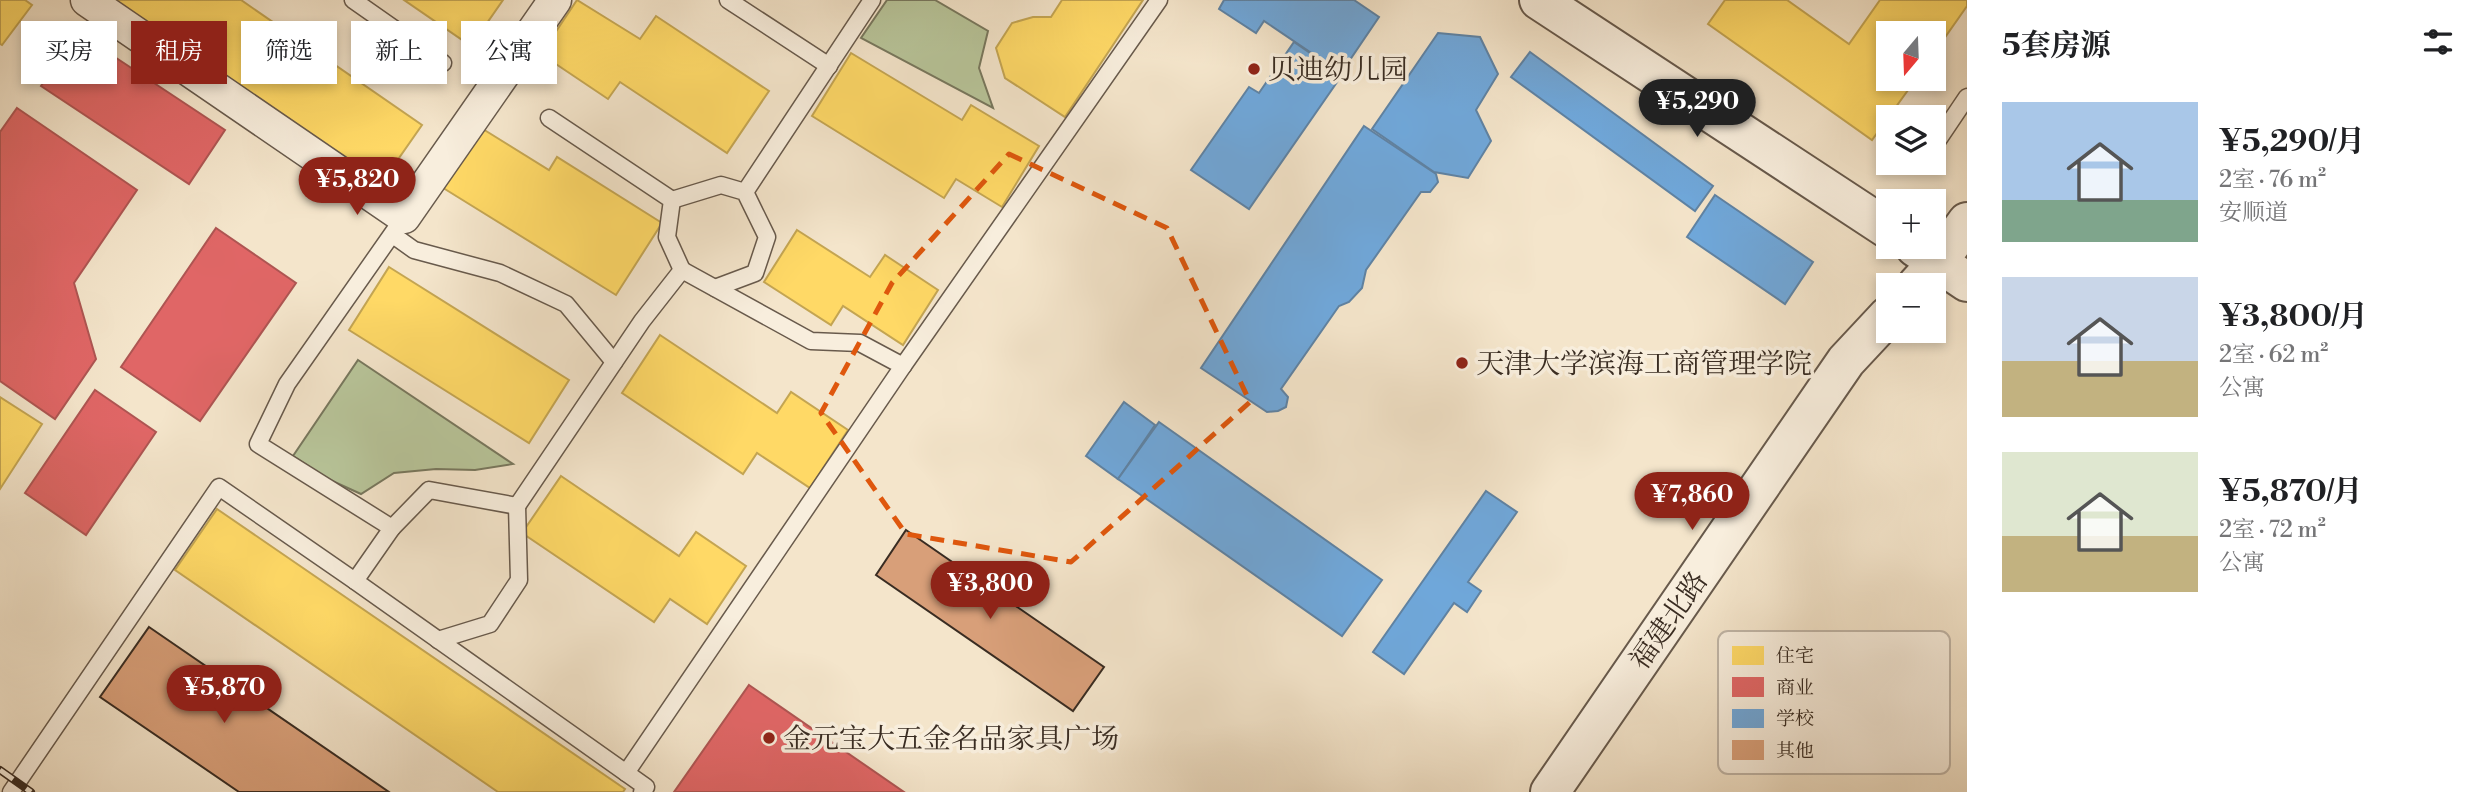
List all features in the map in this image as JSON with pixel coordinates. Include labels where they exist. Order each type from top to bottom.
[{"type":"street","points":[[87,0],[398,226],[555,0]]},
{"type":"street","points":[[1539,0],[1876,221]]},
{"type":"street","points":[[1934,269],[1967,222]]},
{"type":"street","name":"福建北路","points":[[1550,792],[1846,361],[1876,329]]},
{"type":"lane","points":[[353,0],[383,21]]},
{"type":"lane","points":[[728,0],[829,66]]},
{"type":"lane","points":[[746,192],[872,0]]},
{"type":"lane","points":[[626,773],[903,366],[1159,0]]},
{"type":"lane","points":[[1946,128],[1967,96]]},
{"type":"lane","points":[[549,118],[672,200]]},
{"type":"lane","points":[[672,200],[721,185],[746,192],[767,237],[755,273],[715,288]]},
{"type":"lane","points":[[672,200],[667,237],[682,270],[811,341],[860,343],[903,366]]},
{"type":"lane","points":[[392,528],[258,444],[287,384],[398,226],[414,250],[500,273],[566,304],[614,362]]},
{"type":"lane","points":[[438,640],[489,624],[519,580],[517,506],[642,321],[682,270]]},
{"type":"lane","points":[[11,792],[219,487],[646,787],[642,792]]},
{"type":"lane","points":[[355,581],[392,528],[429,490],[517,506]]},
{"type":"highlighted area","points":[[1009,154],[1167,228],[1250,402],[1071,562],[906,534],[821,413],[892,283]]},
{"type":"green space","points":[[887,0],[935,0],[988,31],[979,68],[993,108],[861,38]]},
{"type":"green space","points":[[358,360],[513,464],[475,470],[436,469],[394,473],[361,494],[328,479],[293,456]]},
{"type":"building: 住宅","points":[[0,0],[25,0],[32,5],[2,45],[0,44]]},
{"type":"building: 住宅","points":[[104,0],[241,0],[271,21],[241,21],[241,84],[337,84],[337,66],[351,76],[351,84],[363,84],[422,125],[378,188],[226,84],[227,21],[135,21]]},
{"type":"building: 住宅","points":[[404,0],[503,0],[488,21],[461,21],[461,39],[447,30],[447,21],[435,21]]},
{"type":"building: 住宅","points":[[577,0],[640,39],[656,16],[769,91],[727,153],[620,82],[608,99],[557,65],[557,30]]},
{"type":"building: 住宅","points":[[1062,0],[1143,0],[1065,117],[1005,78],[996,48],[1012,23],[1033,17],[1051,17]]},
{"type":"building: 住宅","points":[[1725,0],[1787,0],[1849,44],[1880,0],[1967,0],[1967,6],[1946,36],[1946,21],[1876,21],[1876,91],[1907,91],[1897,105],[1876,105],[1876,134],[1872,140],[1708,24]]},
{"type":"building: 住宅","points":[[851,53],[962,120],[971,105],[1039,146],[1002,207],[956,179],[944,198],[812,116]]},
{"type":"building: 住宅","points":[[478,126],[549,170],[557,157],[662,223],[616,295],[440,186]]},
{"type":"building: 住宅","points":[[797,230],[870,277],[885,255],[938,290],[903,345],[843,306],[831,325],[764,282]]},
{"type":"building: 住宅","points":[[389,267],[569,380],[529,443],[349,330]]},
{"type":"building: 住宅","points":[[660,335],[777,413],[791,392],[848,430],[810,488],[757,453],[743,474],[622,393]]},
{"type":"building: 住宅","points":[[0,397],[42,424],[0,489]]},
{"type":"building: 住宅","points":[[561,476],[679,556],[696,532],[746,566],[707,624],[670,599],[654,622],[522,533]]},
{"type":"building: 住宅","points":[[217,509],[625,789],[623,792],[498,792],[175,570]]},
{"type":"building: 商业","points":[[117,58],[131,68],[131,84],[156,84],[225,130],[189,184],[41,86],[117,84]]},
{"type":"building: 商业","points":[[17,108],[137,190],[74,283],[96,359],[55,419],[0,381],[0,132]]},
{"type":"building: 商业","points":[[216,228],[296,283],[200,421],[121,367]]},
{"type":"building: 商业","points":[[95,390],[156,432],[86,535],[25,493]]},
{"type":"building: 商业","name":"金元宝大五金名品家具广场","points":[[749,685],[904,792],[674,792]]},
{"type":"building: 学校","points":[[1224,0],[1354,0],[1379,17],[1341,73],[1264,21],[1256,33],[1219,9]]},
{"type":"building: 学校","points":[[1438,33],[1480,37],[1498,74],[1476,110],[1491,141],[1468,178],[1434,172],[1372,129]]},
{"type":"building: 学校","points":[[1294,42],[1342,75],[1249,209],[1191,170],[1249,87],[1259,93]]},
{"type":"building: 学校","points":[[1530,52],[1713,186],[1695,211],[1511,77]]},
{"type":"building: 学校","points":[[1364,126],[1436,174],[1438,182],[1430,192],[1421,192],[1366,270],[1362,288],[1349,302],[1339,306],[1281,389],[1288,397],[1286,407],[1267,412],[1201,368]]},
{"type":"building: 学校","points":[[1715,195],[1813,262],[1785,304],[1687,237]]},
{"type":"building: 学校","points":[[1124,402],[1155,425],[1118,479],[1086,456]]},
{"type":"building: 学校","points":[[1159,422],[1382,580],[1342,636],[1118,479]]},
{"type":"building: 学校","points":[[1486,491],[1517,512],[1468,582],[1481,591],[1467,612],[1454,603],[1404,674],[1373,652]]},
{"type":"building: 其他","points":[[906,530],[1104,667],[1073,711],[876,575]]},
{"type":"building: 其他","points":[[149,627],[389,792],[239,792],[100,697]]},
{"type":"railway","points":[[0,770],[31,792]]},
{"type":"place","name":"贝迪幼儿园","points":[[1254,69]]},
{"type":"place","name":"天津大学滨海工商管理学院","points":[[1462,363]]},
{"type":"place","name":"金元宝大五金名品家具广场","points":[[769,738]]}]
